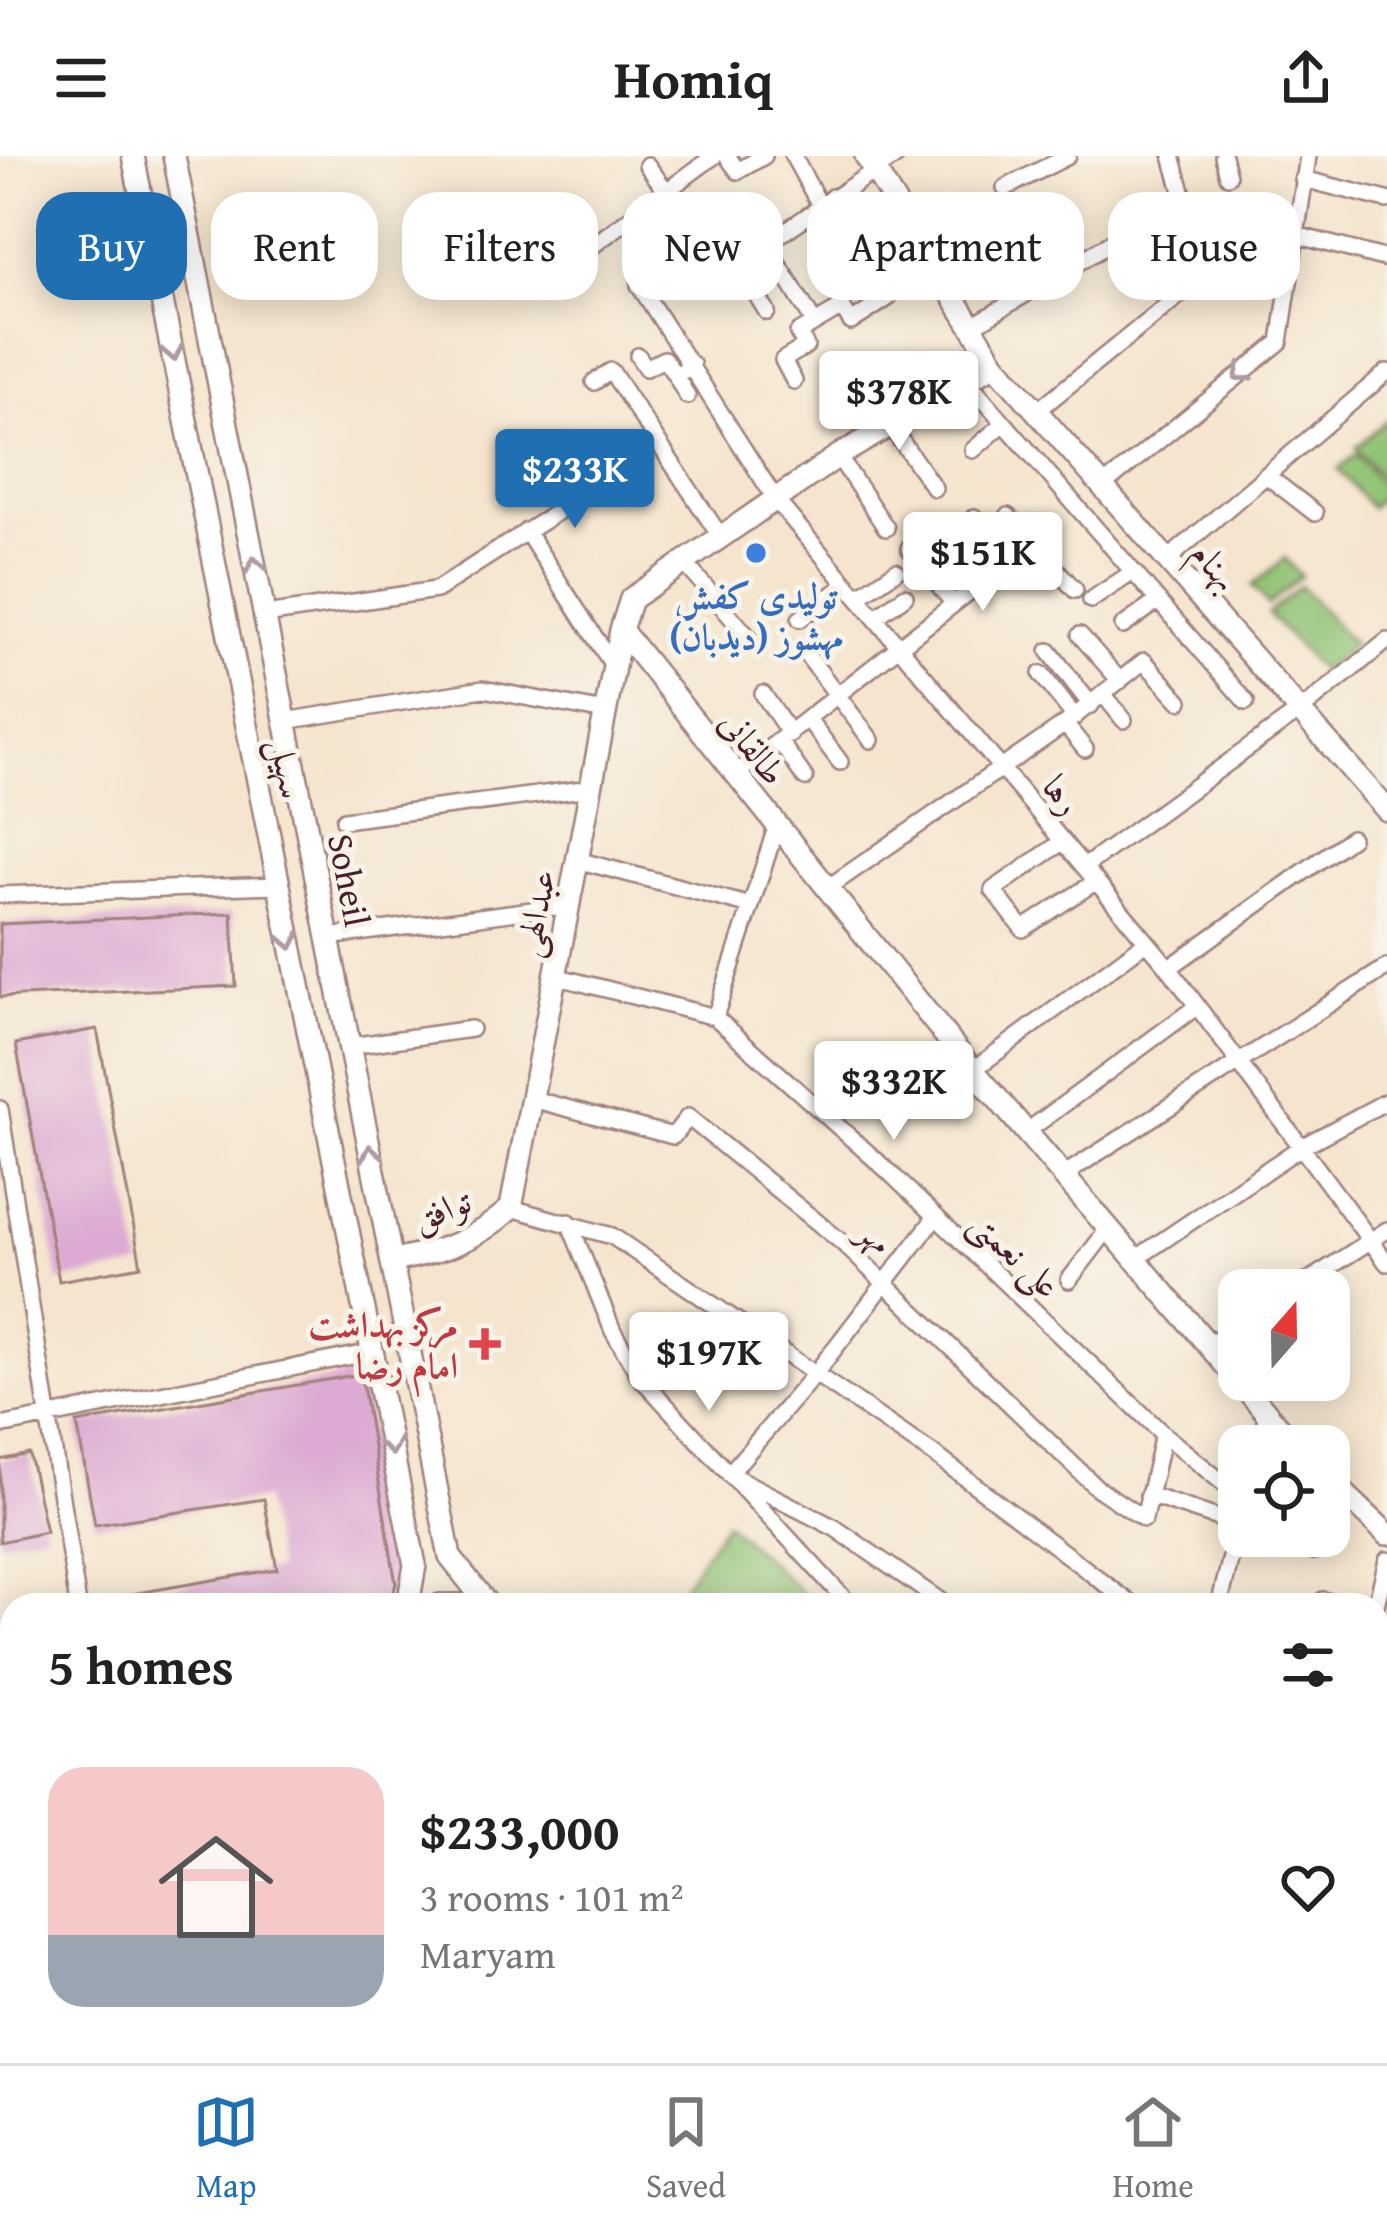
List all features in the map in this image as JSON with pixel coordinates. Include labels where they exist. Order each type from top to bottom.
[{"type":"street","name":"سهیل","points":[[133,156],[415,1564],[410,1593]]},
{"type":"street","name":"Soheil","points":[[174,156],[450,1557],[476,1593]]},
{"type":"street","points":[[647,165],[668,192],[714,156]]},
{"type":"street","points":[[727,156],[738,171],[764,156]]},
{"type":"street","points":[[793,156],[820,192]]},
{"type":"street","points":[[840,192],[870,163],[896,156]]},
{"type":"street","points":[[1005,188],[1068,156]]},
{"type":"street","points":[[1172,156],[1182,192]]},
{"type":"street","points":[[1223,156],[1228,176]]},
{"type":"street","points":[[1300,197],[1308,156]]},
{"type":"street","points":[[621,630],[632,599],[682,560],[838,456],[995,364],[870,163]]},
{"type":"street","points":[[1304,179],[1387,200]]},
{"type":"street","points":[[1300,236],[1387,259]]},
{"type":"street","points":[[971,327],[1108,245]]},
{"type":"street","points":[[783,272],[814,322]]},
{"type":"street","name":"رها","points":[[649,300],[776,500],[903,645],[1169,968],[1243,1061],[1300,1148],[1387,1263]]},
{"type":"street","points":[[758,300],[766,312]]},
{"type":"street","points":[[794,381],[783,360],[806,346],[798,333],[842,308],[851,322],[885,300]]},
{"type":"street","points":[[1037,411],[1173,300]]},
{"type":"street","points":[[1102,486],[1280,342],[1285,300]]},
{"type":"street","points":[[638,356],[646,368],[664,359],[687,396]]},
{"type":"street","points":[[676,376],[692,364]]},
{"type":"street","name":"بهنام","points":[[995,364],[1387,810]]},
{"type":"street","points":[[594,382],[611,371],[720,536]]},
{"type":"street","points":[[1167,560],[1387,372]]},
{"type":"street","points":[[967,380],[1246,702]]},
{"type":"street","points":[[973,450],[1004,423]]},
{"type":"street","points":[[890,425],[934,488]]},
{"type":"street","points":[[576,501],[554,470],[577,454]]},
{"type":"street","points":[[838,456],[886,528]]},
{"type":"street","points":[[1266,475],[1315,513]]},
{"type":"street","points":[[265,615],[436,590],[596,487]]},
{"type":"street","points":[[1008,516],[1075,590]]},
{"type":"street","points":[[974,517],[1007,562]]},
{"type":"street","points":[[526,531],[614,667]]},
{"type":"street","points":[[944,535],[980,583]]},
{"type":"street","points":[[735,775],[1032,542]]},
{"type":"street","points":[[909,548],[954,604]]},
{"type":"street","points":[[682,560],[750,639]]},
{"type":"street","points":[[800,619],[896,571]]},
{"type":"street","points":[[1091,600],[1133,572]]},
{"type":"street","points":[[876,617],[904,596]]},
{"type":"street","points":[[1123,626],[1158,601]]},
{"type":"street","name":"عبدالهی","points":[[511,1208],[621,630]]},
{"type":"street","name":"طالقانی","points":[[621,630],[973,1070],[1273,1425]]},
{"type":"street","points":[[1080,635],[1120,681]]},
{"type":"street","points":[[1084,867],[1301,710],[1387,641]]},
{"type":"street","points":[[801,647],[871,740]]},
{"type":"street","points":[[1048,651],[1124,720]]},
{"type":"street","points":[[826,890],[1000,764],[1070,721],[1144,662],[1180,701]]},
{"type":"street","points":[[1041,674],[1085,748]]},
{"type":"street","points":[[286,721],[483,689],[605,712]]},
{"type":"street","points":[[763,694],[805,778]]},
{"type":"street","points":[[808,719],[840,762]]},
{"type":"street","points":[[344,820],[591,788]]},
{"type":"street","points":[[715,1017],[776,828]]},
{"type":"street","points":[[1169,968],[1351,838]]},
{"type":"street","points":[[1062,842],[993,890],[1023,929],[1095,882]]},
{"type":"street","points":[[577,860],[751,906]]},
{"type":"street","points":[[0,895],[279,885]]},
{"type":"street","points":[[328,937],[569,904]]},
{"type":"street","points":[[973,1070],[1146,942]]},
{"type":"street","points":[[1062,1176],[1387,967]]},
{"type":"street","name":"علی نعمتی","points":[[555,976],[715,1017],[1163,1434],[1218,1479]]},
{"type":"street","points":[[1026,1132],[1196,1007]]},
{"type":"street","points":[[350,1046],[470,1029]]},
{"type":"street","name":"مهر","points":[[532,1099],[674,1136],[688,1118],[844,1244],[1096,1487],[1144,1519],[1148,1495]]},
{"type":"street","points":[[1134,1260],[1300,1148],[1387,1101]]},
{"type":"street","points":[[0,1109],[5,1175],[76,1593]]},
{"type":"street","points":[[511,1208],[612,1237],[815,1374],[1116,1593]]},
{"type":"street","name":"توافق","points":[[392,1262],[444,1251],[480,1237],[511,1208]]},
{"type":"street","points":[[729,1474],[815,1374],[935,1218]]},
{"type":"street","points":[[569,1222],[613,1331],[640,1377],[839,1593]]},
{"type":"street","points":[[1069,1280],[1108,1229]]},
{"type":"street","points":[[1327,1269],[1387,1230]]},
{"type":"street","points":[[1207,1345],[1218,1338]]},
{"type":"street","points":[[0,1426],[372,1352]]},
{"type":"street","points":[[1264,1425],[1266,1418]]},
{"type":"street","points":[[1163,1434],[1148,1495],[1218,1518]]},
{"type":"street","points":[[729,1474],[835,1528],[929,1593]]},
{"type":"street","points":[[1350,1498],[1387,1534]]},
{"type":"street","points":[[1222,1593],[1231,1557]]},
{"type":"street","points":[[1379,1593],[1387,1560]]},
{"type":"green space","points":[[1387,420],[1387,484],[1355,448]]},
{"type":"green space","points":[[1356,454],[1387,491],[1371,508],[1338,469]]},
{"type":"green space","points":[[1285,558],[1301,576],[1268,605],[1252,586]]},
{"type":"green space","points":[[1300,586],[1353,644],[1322,672],[1268,614]]},
{"type":"green space","points":[[726,1522],[802,1593],[678,1593]]},
{"type":"building","points":[[232,913],[236,986],[0,997],[0,924]]},
{"type":"building","points":[[97,1029],[141,1266],[59,1281],[16,1044]]},
{"type":"building","points":[[361,1374],[396,1584],[393,1593],[137,1593],[277,1569],[264,1499],[95,1525],[77,1423]]},
{"type":"building","points":[[29,1454],[46,1532],[0,1542],[0,1460]]},
{"type":"place","name":"تولیدی کفش مهشوز (دیدبان)","points":[[756,553]]},
{"type":"place","name":"مرکز بهداشت امام رضا","points":[[485,1344]]}]
